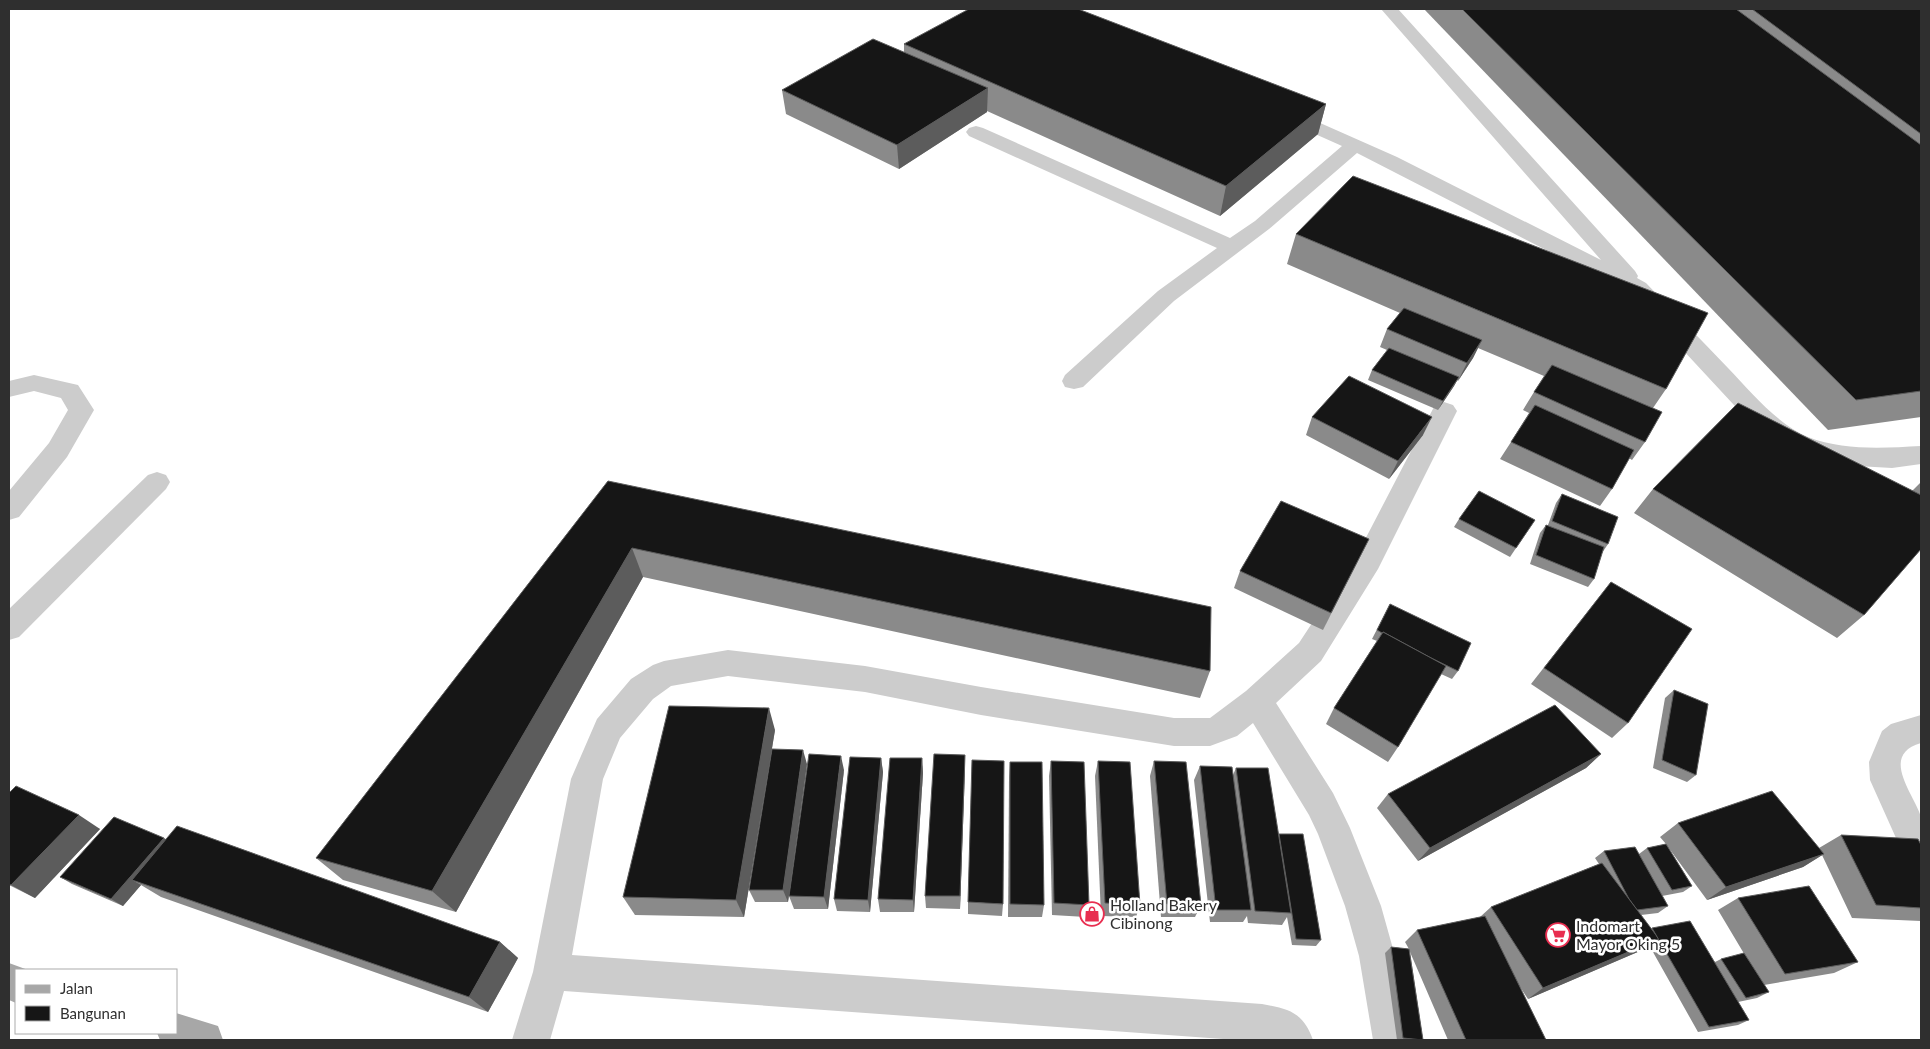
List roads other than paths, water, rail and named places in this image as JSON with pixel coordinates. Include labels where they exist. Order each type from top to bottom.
[{"type":"main road","points":[[178,1033],[204,1040]]},
{"type":"lane","points":[[1389,9],[1638,288],[1756,412],[1787,438],[1802,445],[1840,455],[1892,458],[1921,456]]},
{"type":"lane","points":[[1266,105],[1390,161],[1638,288]]},
{"type":"lane","points":[[976,132],[1232,247]]},
{"type":"lane","points":[[1074,381],[1166,296],[1262,224],[1355,145]]},
{"type":"lane","points":[[9,389],[34,383],[69,391],[81,410],[58,450],[9,510]]},
{"type":"lane","points":[[531,1040],[551,972],[587,779],[608,729],[642,690],[664,674],[728,663],[865,679],[981,701],[1174,732],[1204,732],[1226,726],[1257,701],[1310,652],[1368,561],[1444,412]]},
{"type":"lane","points":[[9,628],[157,482]]},
{"type":"lane","points":[[1257,701],[1321,804],[1333,828],[1363,906],[1377,956],[1392,1040]]},
{"type":"lane","points":[[1921,729],[1902,734],[1892,741],[1885,762],[1886,780],[1921,855]]},
{"type":"lane","points":[[551,972],[1262,1023],[1283,1027],[1294,1040]]},
{"type":"place","name":"Holland Bakery Cibinong","points":[[1092,914]]},
{"type":"place","name":"Indomart Mayor Oking 5","points":[[1558,935]]}]
